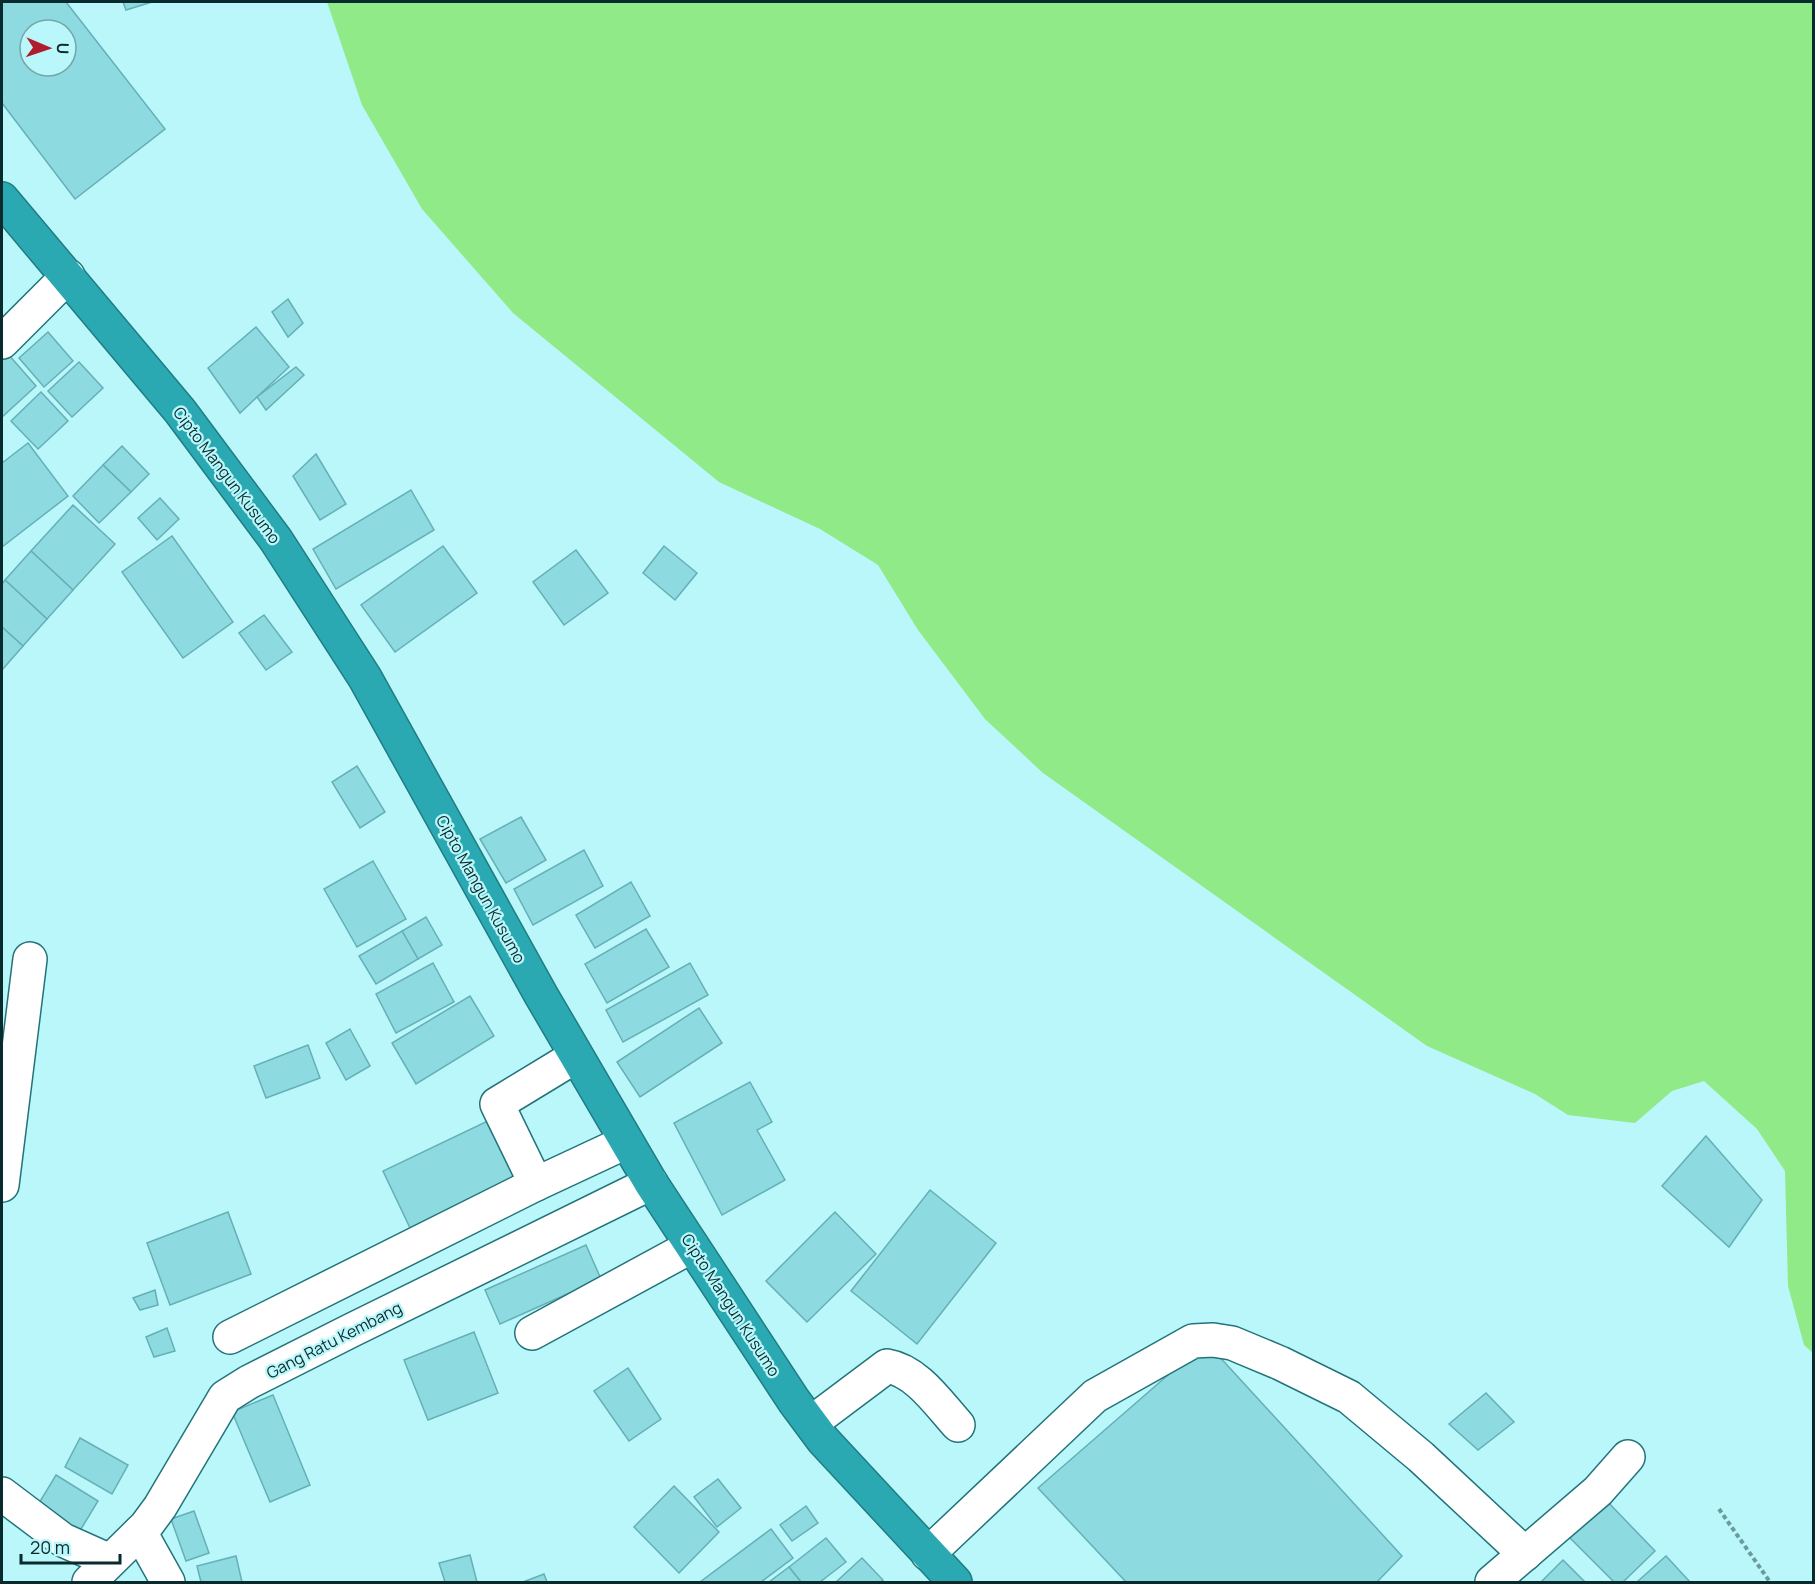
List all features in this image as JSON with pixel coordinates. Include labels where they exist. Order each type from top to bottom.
[{"type":"highway","name":"Cipto Mangun Kusumo","points":[[2,199],[180,411],[276,540],[365,678],[576,1056],[651,1183],[794,1401],[811,1423],[955,1582]]},
{"type":"street","points":[[2,342],[68,276]]},
{"type":"street","points":[[2,1185],[30,959]]},
{"type":"street","points":[[536,1184],[497,1104],[576,1056]]},
{"type":"street","points":[[230,1337],[536,1184],[626,1142]]},
{"type":"street","name":"Gang Ratu Kembang","points":[[100,1572],[140,1532],[166,1498],[225,1397],[249,1382],[651,1183]]},
{"type":"street","points":[[532,1333],[692,1245]]},
{"type":"street","points":[[928,1554],[1095,1396],[1193,1341],[1213,1340],[1232,1343],[1280,1363],[1349,1397],[1421,1457],[1525,1554]]},
{"type":"street","points":[[811,1423],[887,1366],[900,1368],[913,1376],[958,1425]]},
{"type":"street","points":[[1492,1582],[1598,1491],[1628,1457]]},
{"type":"street","points":[[2,1494],[63,1540],[100,1572]]},
{"type":"street","points":[[140,1532],[168,1582]]},
{"type":"path","points":[[1719,1509],[1770,1582]]},
{"type":"shaded area","points":[[327,2],[1813,2],[1813,1353],[1804,1345],[1788,1286],[1785,1171],[1757,1129],[1704,1081],[1672,1091],[1635,1123],[1568,1115],[1535,1094],[1427,1046],[1043,773],[985,719],[918,630],[878,565],[820,529],[719,482],[513,313],[422,209],[362,105]]},
{"type":"building","points":[[2,2],[66,2],[165,129],[75,199],[2,103]]},
{"type":"building","points":[[123,2],[152,2],[126,10]]},
{"type":"building","points":[[288,299],[303,323],[288,337],[272,312]]},
{"type":"building","points":[[256,327],[289,367],[240,413],[208,368]]},
{"type":"building","points":[[48,332],[73,361],[44,387],[19,358]]},
{"type":"building","points":[[8,354],[36,386],[2,417],[2,360]]},
{"type":"building","points":[[79,362],[103,388],[72,417],[48,391]]},
{"type":"building","points":[[296,367],[304,375],[266,410],[257,397]]},
{"type":"building","points":[[41,392],[68,421],[38,449],[11,421]]},
{"type":"building","points":[[28,443],[68,496],[2,547],[2,463]]},
{"type":"building","points":[[122,446],[149,474],[131,492],[103,465]]},
{"type":"building","points":[[316,454],[346,504],[320,520],[293,476]]},
{"type":"building","points":[[103,465],[131,492],[99,523],[73,496]]},
{"type":"building","points":[[411,490],[434,530],[336,589],[313,549]]},
{"type":"building","points":[[160,498],[179,519],[157,540],[138,518]]},
{"type":"building","points":[[73,505],[115,544],[73,590],[31,551]]},
{"type":"building","points":[[172,536],[233,622],[183,658],[122,572]]},
{"type":"building","points":[[443,546],[477,593],[395,652],[361,605]]},
{"type":"building","points":[[664,546],[697,573],[675,600],[643,573]]},
{"type":"building","points":[[576,550],[608,593],[564,625],[533,582]]},
{"type":"building","points":[[31,551],[73,590],[47,619],[5,580]]},
{"type":"building","points":[[5,580],[47,619],[23,646],[2,627],[2,584]]},
{"type":"building","points":[[264,615],[292,652],[266,670],[239,633]]},
{"type":"building","points":[[2,627],[23,646],[2,670]]},
{"type":"building","points":[[357,766],[385,812],[360,828],[332,782]]},
{"type":"building","points":[[521,817],[546,860],[506,883],[480,839]]},
{"type":"building","points":[[584,850],[603,886],[533,925],[514,889]]},
{"type":"building","points":[[373,861],[406,919],[357,947],[324,889]]},
{"type":"building","points":[[631,882],[650,916],[595,948],[576,915]]},
{"type":"building","points":[[426,917],[442,945],[418,959],[402,931]]},
{"type":"building","points":[[646,929],[669,967],[607,1003],[585,964]]},
{"type":"building","points":[[402,931],[418,959],[376,984],[359,956]]},
{"type":"building","points":[[433,963],[454,1002],[396,1033],[376,994]]},
{"type":"building","points":[[690,963],[708,995],[623,1042],[606,1010]]},
{"type":"building","points":[[470,996],[494,1036],[416,1084],[392,1043]]},
{"type":"building","points":[[699,1008],[722,1043],[640,1097],[617,1062]]},
{"type":"building","points":[[350,1029],[370,1066],[346,1080],[326,1043]]},
{"type":"building","points":[[308,1045],[320,1078],[266,1098],[254,1066]]},
{"type":"building","points":[[750,1082],[772,1122],[757,1130],[785,1180],[722,1215],[674,1123]]},
{"type":"building","points":[[494,1118],[522,1178],[411,1230],[383,1171]]},
{"type":"building","points":[[1706,1136],[1762,1200],[1729,1247],[1662,1186]]},
{"type":"building","points":[[930,1190],[996,1243],[917,1344],[851,1291]]},
{"type":"building","points":[[228,1212],[251,1274],[170,1305],[147,1243]]},
{"type":"building","points":[[835,1212],[876,1254],[807,1322],[766,1281]]},
{"type":"building","points":[[586,1245],[601,1279],[500,1324],[485,1290]]},
{"type":"building","points":[[155,1290],[158,1305],[140,1310],[133,1298]]},
{"type":"building","points":[[167,1328],[175,1351],[154,1357],[146,1337]]},
{"type":"building","points":[[474,1332],[498,1393],[428,1420],[404,1360]]},
{"type":"building","points":[[1206,1342],[1402,1556],[1377,1582],[1126,1582],[1038,1488]]},
{"type":"building","points":[[628,1368],[661,1419],[629,1441],[594,1391]]},
{"type":"building","points":[[1486,1393],[1514,1422],[1478,1450],[1449,1424]]},
{"type":"building","points":[[273,1395],[310,1485],[270,1502],[232,1412]]},
{"type":"building","points":[[80,1438],[128,1465],[112,1494],[65,1467]]},
{"type":"building","points":[[56,1475],[98,1501],[75,1539],[33,1513]]},
{"type":"building","points":[[718,1479],[741,1508],[717,1527],[694,1497]]},
{"type":"building","points":[[674,1486],[719,1532],[679,1573],[634,1527]]},
{"type":"building","points":[[1603,1497],[1655,1551],[1623,1582],[1614,1582],[1566,1534]]},
{"type":"building","points":[[806,1506],[818,1523],[792,1541],[780,1525]]},
{"type":"building","points":[[194,1511],[209,1553],[186,1561],[171,1519]]},
{"type":"building","points":[[771,1529],[793,1558],[761,1582],[700,1582]]},
{"type":"building","points":[[826,1538],[846,1562],[820,1582],[801,1582],[789,1567]]},
{"type":"building","points":[[470,1555],[477,1582],[445,1582],[439,1563]]},
{"type":"building","points":[[236,1556],[242,1582],[201,1582],[197,1566]]},
{"type":"building","points":[[1666,1556],[1690,1582],[1637,1582]]},
{"type":"building","points":[[862,1558],[883,1580],[880,1582],[836,1582]]},
{"type":"building","points":[[1563,1560],[1585,1582],[1541,1582]]},
{"type":"building","points":[[789,1567],[801,1582],[769,1582]]},
{"type":"building","points":[[544,1574],[547,1582],[523,1582]]}]
